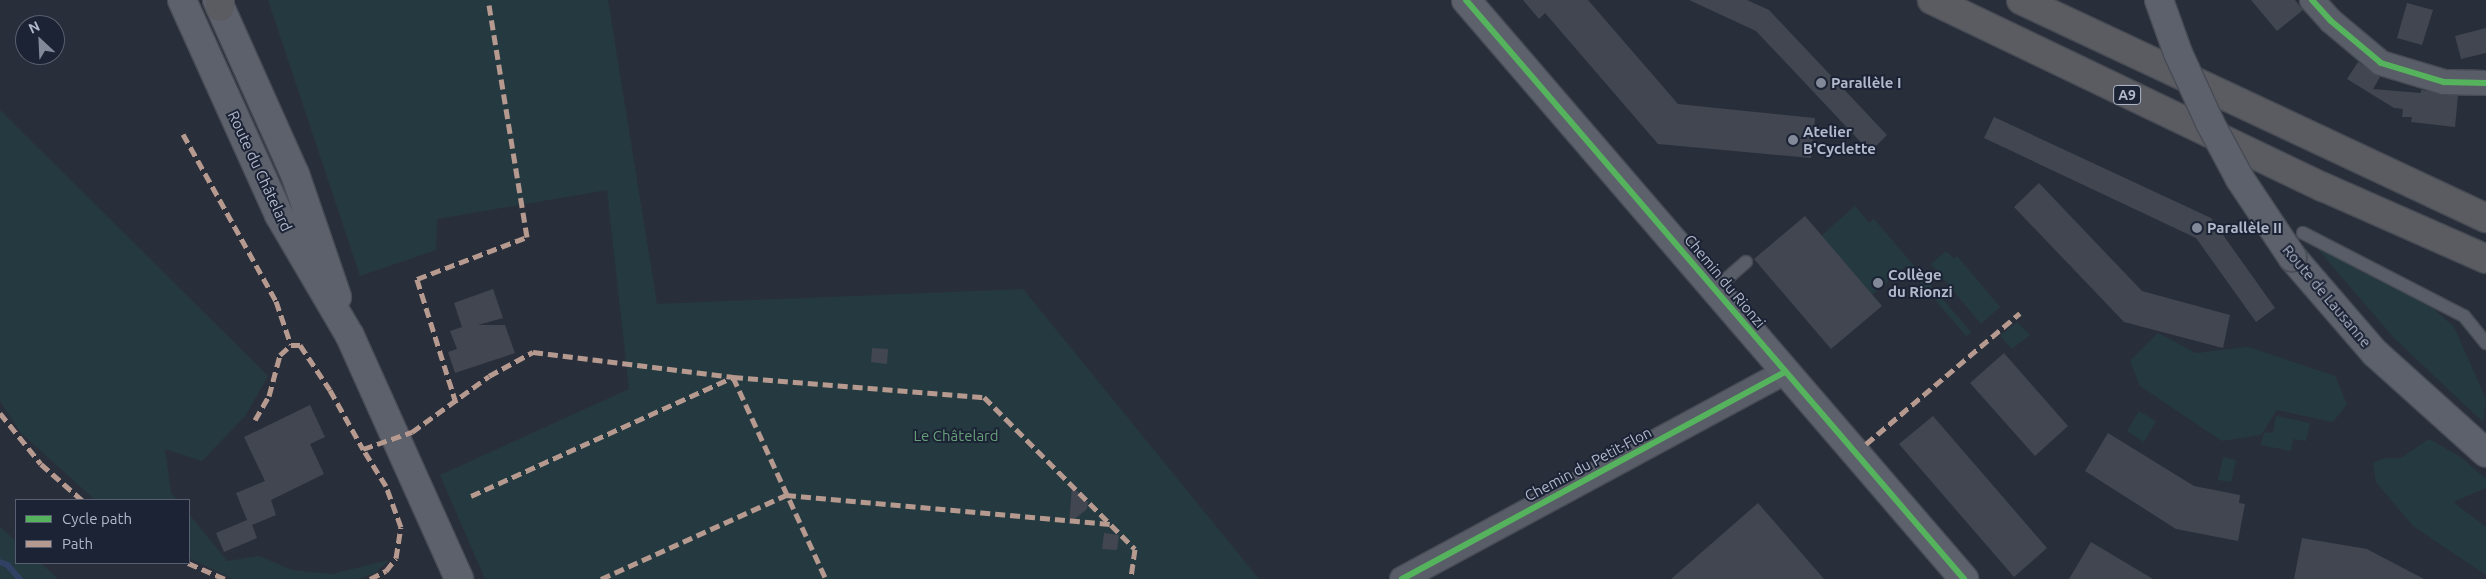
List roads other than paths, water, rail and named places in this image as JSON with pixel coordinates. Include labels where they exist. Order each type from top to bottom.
[{"type":"highway","name":"A9","points":[[1932,0],[2323,187],[2486,259]]},
{"type":"highway","points":[[2021,0],[2486,218]]},
{"type":"main road","name":"Route du Châtelard","points":[[182,0],[280,216],[350,336]]},
{"type":"main road","name":"Chemin du Rionzi","points":[[1466,0],[1964,579]]},
{"type":"main road","name":"Route de Lausanne","points":[[2159,0],[2178,53],[2210,123],[2244,186],[2298,245],[2374,353],[2486,453]]},
{"type":"main road","name":"Route du Châtelard","points":[[219,2],[295,174],[350,336],[460,579]]},
{"type":"street","points":[[2312,0],[2331,21],[2381,63],[2444,82],[2486,83]]},
{"type":"street","name":"Chemin du Petit-Flon","points":[[1402,579],[1785,372]]},
{"type":"lane","points":[[2298,245],[2464,316],[2486,343]]},
{"type":"lane","points":[[1715,289],[1746,262]]},
{"type":"waterway","points":[[0,562],[8,565],[20,579]]},
{"type":"place","name":"Parallèle I","points":[[1821,83]]},
{"type":"place","name":"Atelier B'Cyclette","points":[[1793,140]]},
{"type":"place","name":"Parallèle II","points":[[2197,228]]},
{"type":"place","name":"Collège du Rionzi","points":[[1878,283]]},
{"type":"park label","name":"Le Châtelard","points":[[956,436]]}]
